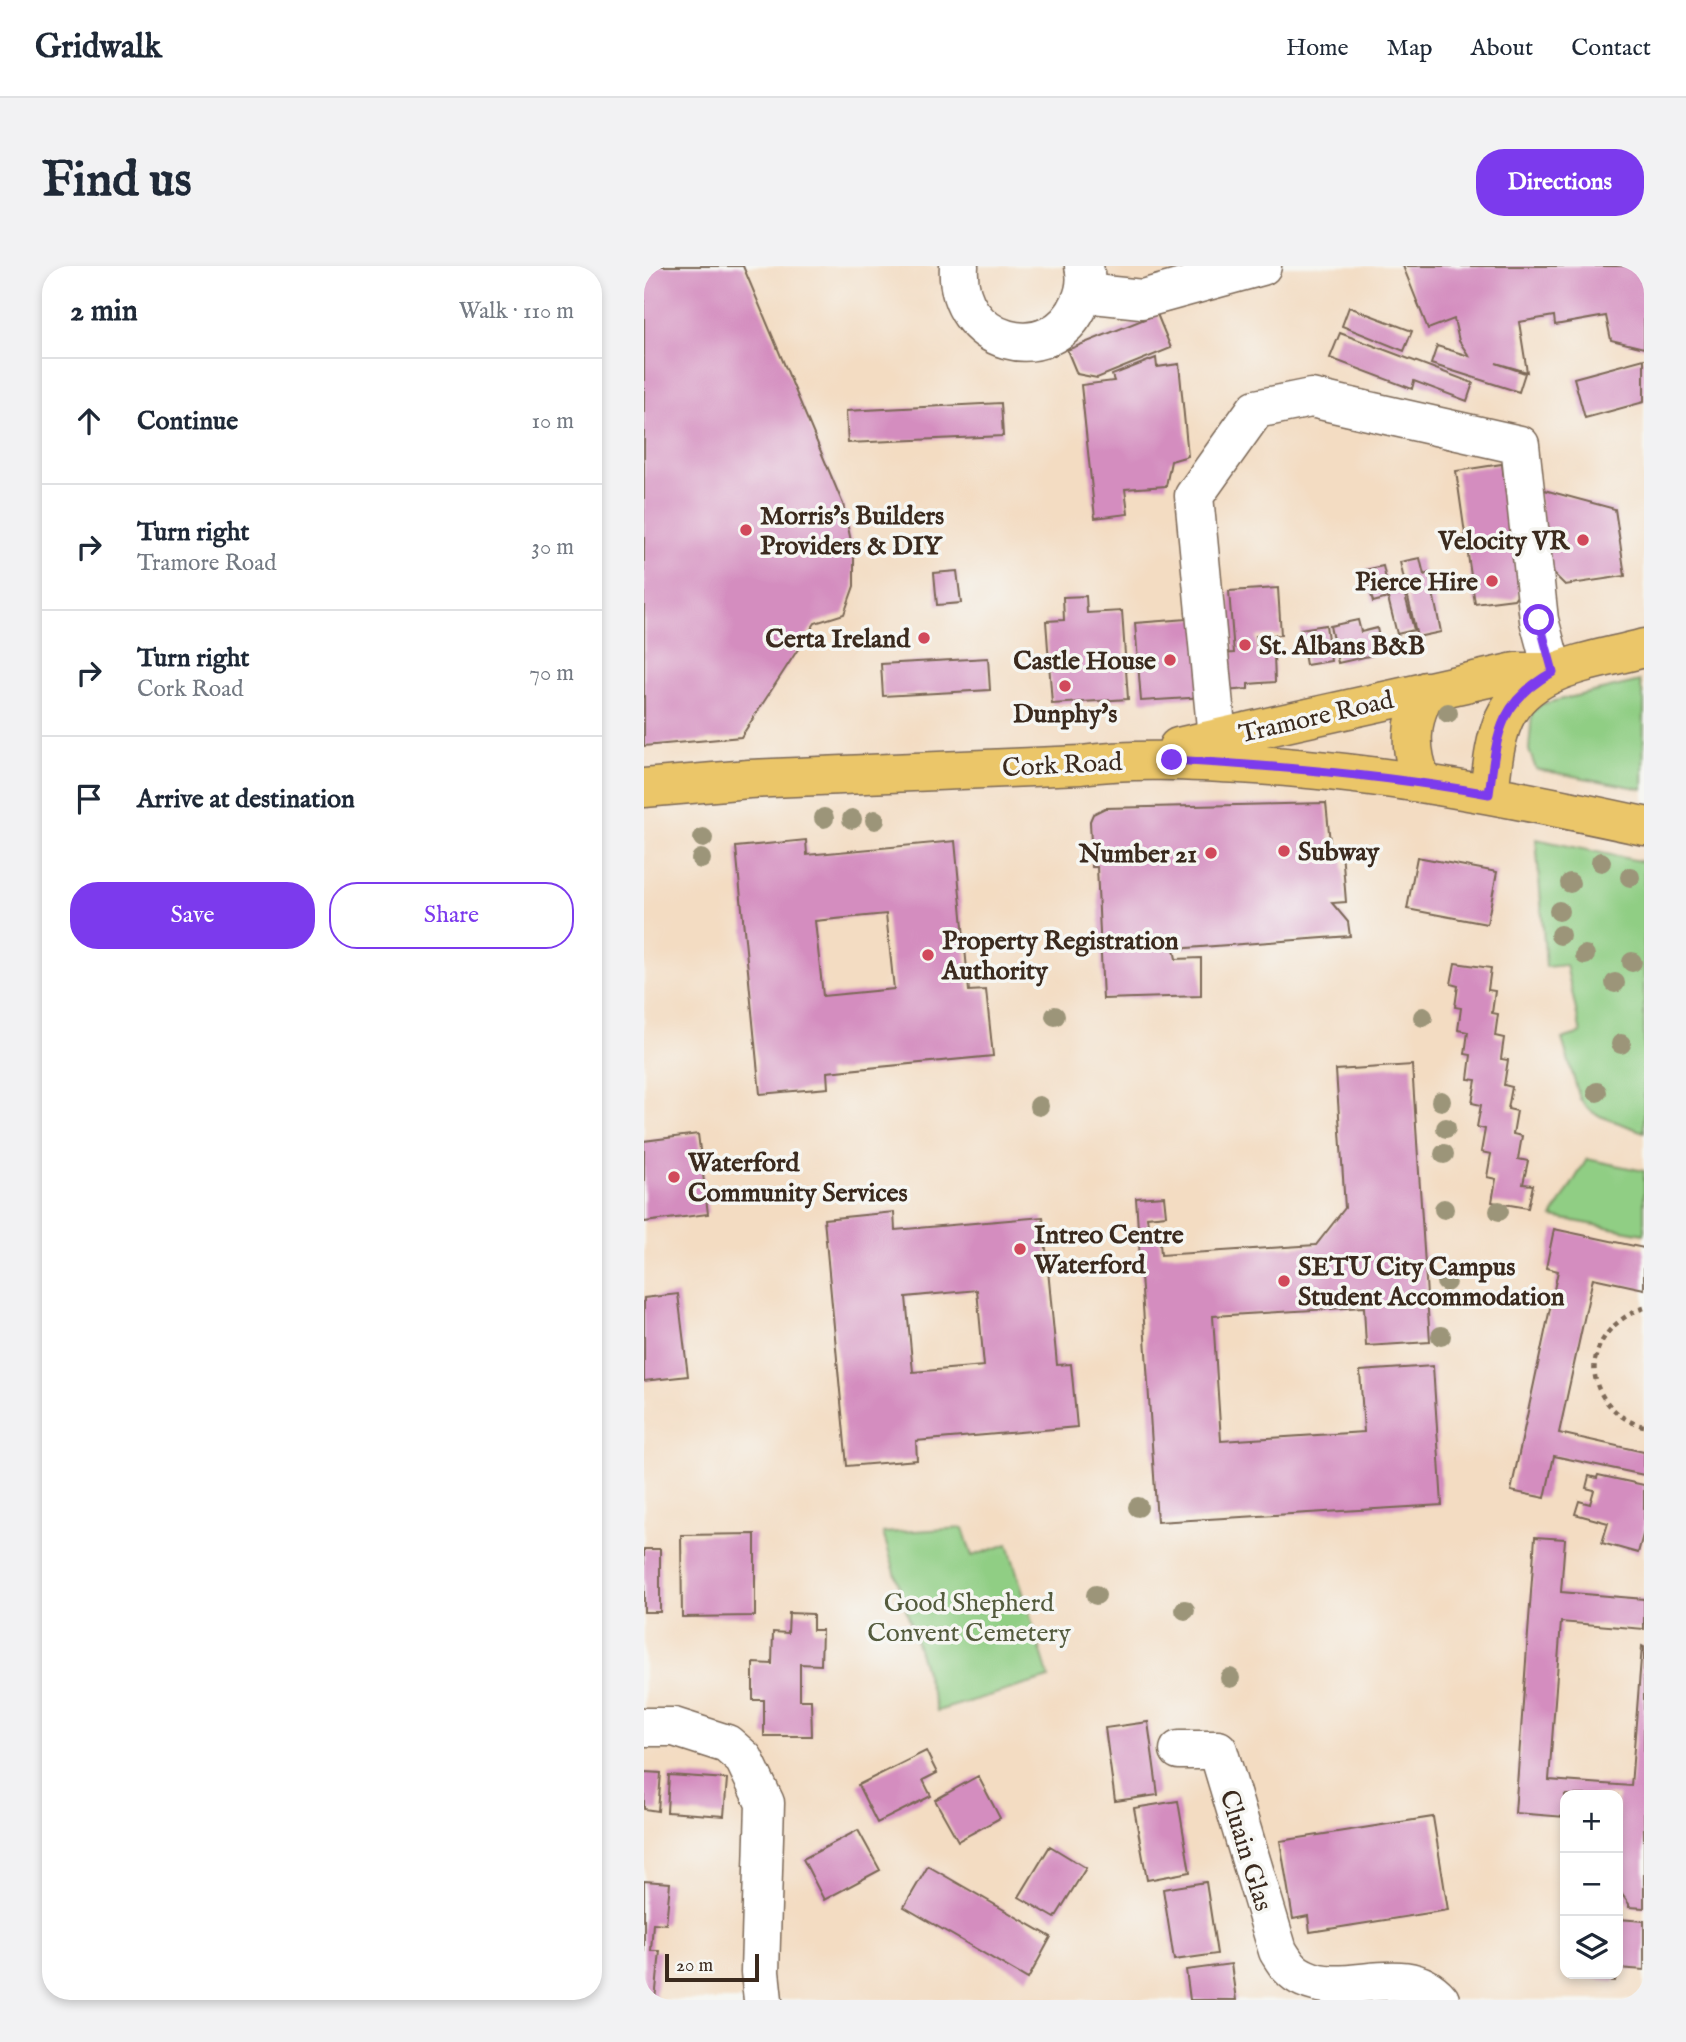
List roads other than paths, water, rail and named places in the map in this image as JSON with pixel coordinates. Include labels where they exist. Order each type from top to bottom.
[{"type":"main road","name":"Tramore Road","points":[[1489,794],[1498,737],[1507,714],[1521,694],[1533,683],[1553,672],[1644,648]]},
{"type":"main road","name":"Tramore Road","points":[[1125,760],[1515,672],[1553,672]]},
{"type":"main road","name":"Tramore Road","points":[[1422,782],[1411,739],[1415,714],[1426,691]]},
{"type":"main road","name":"Cork Road","points":[[644,788],[749,779],[1081,765],[1125,760],[1262,765],[1422,782],[1644,826]]},
{"type":"street","points":[[959,266],[958,286],[964,305],[975,321],[990,333],[1009,340],[1028,342],[1047,337],[1064,326],[1076,311],[1084,280],[1142,299],[1262,266]]},
{"type":"street","points":[[1217,738],[1194,496],[1256,410],[1311,398],[1520,445],[1539,620],[1553,672]]},
{"type":"street","points":[[644,1727],[674,1727],[727,1744],[744,1759],[765,1803],[761,1972],[763,2000]]},
{"type":"street","name":"Cluain Glas","points":[[1179,1750],[1217,1750],[1278,1951],[1288,1967],[1304,1978],[1323,1984],[1389,1981],[1417,1983],[1440,2000]]},
{"type":"place","name":"Morris's Builders Providers & DIY","points":[[746,530]]},
{"type":"place","name":"Velocity VR","points":[[1583,540]]},
{"type":"place","name":"Pierce Hire","points":[[1492,581]]},
{"type":"place","name":"Certa Ireland","points":[[924,638]]},
{"type":"place","name":"St. Albans B&B","points":[[1245,645]]},
{"type":"place","name":"Castle House","points":[[1170,660]]},
{"type":"place","name":"Dunphy's","points":[[1065,686]]},
{"type":"place","name":"Subway","points":[[1284,851]]},
{"type":"place","name":"Number 21","points":[[1211,853]]},
{"type":"place","name":"Property Registration Authority","points":[[928,955]]},
{"type":"place","name":"Waterford Community Services","points":[[674,1177]]},
{"type":"place","name":"Intreo Centre Waterford","points":[[1020,1249]]},
{"type":"place","name":"SETU City Campus Student Accommodation","points":[[1284,1281]]},
{"type":"park label","name":"Good Shepherd Convent Cemetery","points":[[969,1617]]}]
